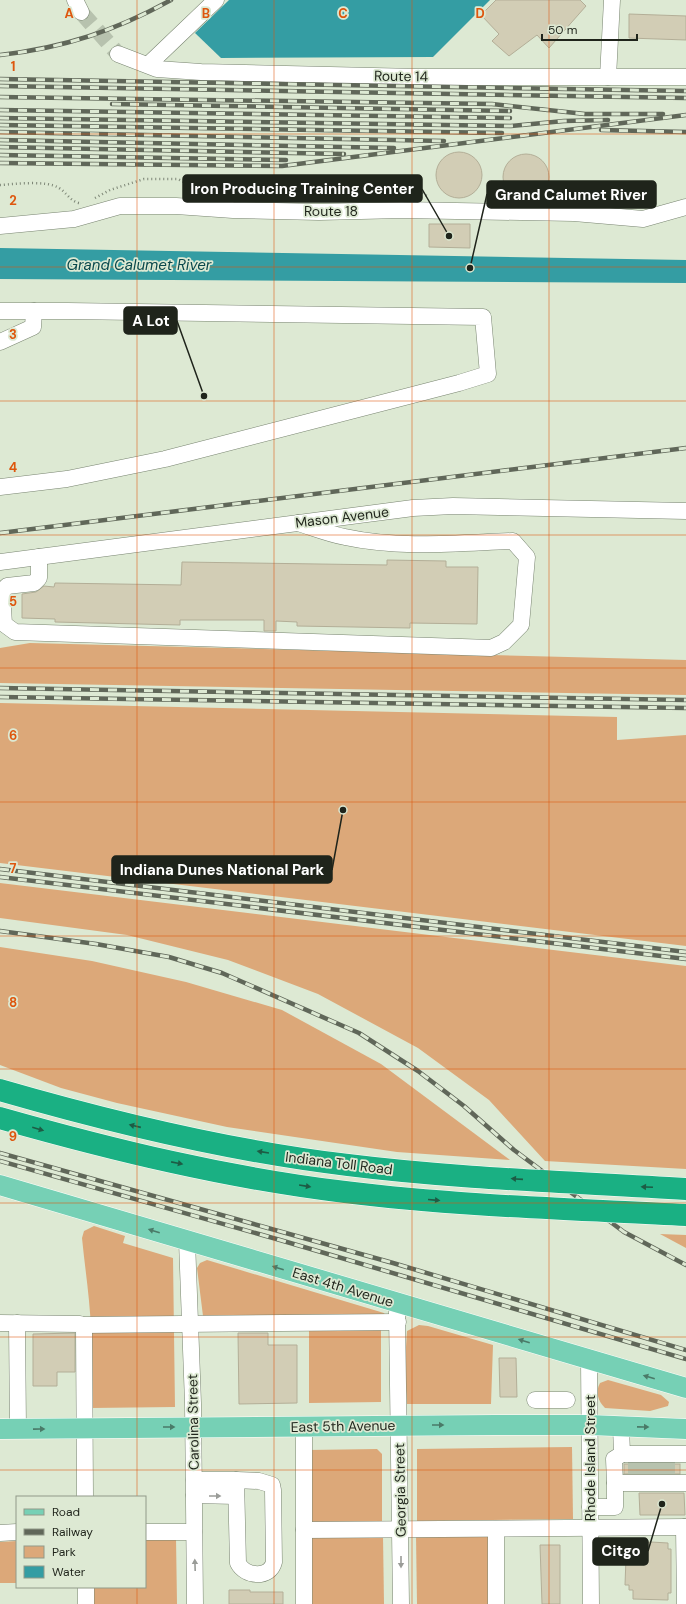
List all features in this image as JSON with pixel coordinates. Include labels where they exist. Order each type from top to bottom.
[{"type":"highway","name":"Indiana Toll Road","points":[[0,1090],[89,1115],[165,1134],[246,1150],[340,1164],[439,1174],[686,1189]]},
{"type":"highway","name":"Indiana Toll Road","points":[[0,1118],[83,1142],[159,1160],[244,1176],[344,1192],[437,1200],[686,1215]]},
{"type":"main road","name":"East 4th Avenue","points":[[0,1185],[187,1241],[397,1313],[590,1360],[686,1388]]},
{"type":"main road","name":"East 5th Avenue","points":[[9,1429],[399,1425],[621,1426],[686,1429]]},
{"type":"street","points":[[148,65],[216,0]]},
{"type":"street","points":[[608,78],[612,0]]},
{"type":"street","name":"Route 14","points":[[118,54],[157,69],[201,72],[410,77],[686,77]]},
{"type":"street","name":"Route 18","points":[[0,226],[74,219],[120,206],[176,206],[233,210],[319,212],[409,210],[574,213],[643,219],[686,207]]},
{"type":"street","points":[[0,311],[483,317],[488,374],[452,385],[165,459],[71,478],[1,487]]},
{"type":"street","points":[[0,342],[33,327],[34,311]]},
{"type":"street","name":"Mason Avenue","points":[[0,562],[413,508],[453,506],[686,511]]},
{"type":"street","points":[[39,557],[39,578],[34,583],[7,586],[2,584],[4,624],[15,632],[491,648],[504,642],[521,625],[527,556],[514,541],[423,544],[379,541],[345,537],[298,523]]},
{"type":"street","name":"Carolina Street","points":[[187,1241],[194,1427],[196,1604]]},
{"type":"street","points":[[0,1323],[80,1324],[82,1326],[190,1324],[397,1313]]},
{"type":"street","name":"Georgia Street","points":[[397,1313],[401,1604]]},
{"type":"street","points":[[9,1429],[17,1323]]},
{"type":"street","points":[[82,1326],[85,1330],[85,1496]]},
{"type":"street","name":"Rhode Island Street","points":[[590,1360],[591,1604]]},
{"type":"street","points":[[549,1425],[542,1400],[567,1400]]},
{"type":"street","points":[[304,1426],[304,1604]]},
{"type":"street","points":[[621,1426],[648,1466]]},
{"type":"street","points":[[648,1466],[663,1427]]},
{"type":"street","points":[[590,1507],[615,1507],[615,1484],[648,1466],[686,1454]]},
{"type":"street","points":[[590,1464],[648,1466],[686,1483]]},
{"type":"street","points":[[194,1488],[236,1488],[259,1480],[272,1484],[274,1562],[272,1568],[267,1572],[248,1573],[241,1570],[238,1563],[236,1488]]},
{"type":"street","points":[[304,1530],[590,1529],[685,1527],[685,1604]]},
{"type":"street","points":[[496,1529],[496,1604]]},
{"type":"street","points":[[0,1533],[16,1532]]},
{"type":"street","points":[[146,1532],[194,1532]]},
{"type":"street","points":[[86,1588],[86,1604]]},
{"type":"path","points":[[91,200],[110,190],[144,179],[178,179],[203,192],[210,192],[257,180],[315,182],[372,181],[385,179],[411,183],[432,201]]},
{"type":"path","points":[[0,185],[29,183],[54,185],[60,188],[71,200],[78,203],[84,201]]},
{"type":"green space","points":[[30,643],[686,660],[686,695],[0,683],[0,648]]},
{"type":"green space","points":[[0,703],[617,717],[617,740],[686,735],[686,946],[0,863]]},
{"type":"green space","points":[[0,883],[686,966],[686,1169],[545,1161],[489,1100],[418,1048],[318,994],[228,960],[127,935],[0,918]]},
{"type":"green space","points":[[0,947],[92,961],[186,982],[282,1010],[381,1064],[510,1160],[397,1152],[227,1127],[117,1103],[61,1088],[0,1065]]},
{"type":"green space","points":[[94,1226],[125,1236],[123,1243],[173,1258],[175,1407],[91,1408],[89,1295],[82,1238],[84,1231]]},
{"type":"green space","points":[[660,1234],[686,1235],[686,1248]]},
{"type":"green space","points":[[207,1260],[384,1313],[387,1318],[381,1330],[381,1402],[309,1403],[309,1317],[203,1316],[197,1268],[200,1263]]},
{"type":"green space","points":[[419,1325],[428,1326],[493,1345],[491,1404],[407,1404],[403,1349],[406,1347],[407,1331]]},
{"type":"green space","points":[[608,1380],[661,1395],[669,1402],[668,1406],[650,1411],[605,1408],[599,1399],[598,1386],[600,1383]]},
{"type":"green space","points":[[572,1447],[573,1519],[417,1521],[417,1449]]},
{"type":"green space","points":[[377,1449],[382,1454],[382,1524],[310,1525],[308,1450]]},
{"type":"green space","points":[[416,1535],[491,1535],[491,1604],[417,1604]]},
{"type":"green space","points":[[314,1536],[383,1536],[384,1604],[309,1604],[310,1539]]},
{"type":"green space","points":[[146,1538],[176,1538],[177,1604],[89,1604],[89,1588],[146,1588]]},
{"type":"green space","points":[[16,1541],[16,1583],[0,1583],[0,1542]]},
{"type":"water","points":[[229,0],[490,0],[433,57],[221,58],[195,33]]},
{"type":"water","points":[[0,248],[686,260],[686,283],[0,279]]},
{"type":"building","points":[[496,0],[580,0],[586,6],[549,48],[537,35],[509,56],[492,41],[499,34],[481,15]]},
{"type":"building","points":[[629,14],[686,16],[686,40],[629,38]]},
{"type":"building","points":[[454,152],[464,152],[472,156],[478,162],[482,170],[482,180],[478,188],[472,194],[464,198],[454,198],[446,194],[440,188],[436,180],[436,170],[440,162],[446,156]]},
{"type":"building","points":[[522,154],[530,154],[539,158],[545,164],[549,177],[545,190],[539,196],[530,200],[522,200],[513,196],[507,190],[503,181],[503,173],[507,164],[513,158]]},
{"type":"building","points":[[429,224],[470,224],[470,248],[429,247]]},
{"type":"building","points":[[387,560],[446,561],[446,567],[478,567],[477,624],[410,623],[410,628],[297,626],[297,622],[276,621],[276,631],[264,631],[264,620],[180,620],[180,625],[55,622],[55,619],[22,618],[22,594],[36,592],[44,586],[54,587],[55,583],[181,585],[182,562],[387,565]]},
{"type":"building","points":[[75,1333],[75,1372],[57,1372],[57,1386],[33,1386],[33,1334]]},
{"type":"building","points":[[238,1333],[268,1333],[268,1345],[297,1345],[297,1403],[239,1404]]},
{"type":"building","points":[[499,1358],[516,1358],[517,1397],[500,1397]]},
{"type":"building","points":[[624,1464],[680,1464],[680,1474],[624,1474]]},
{"type":"building","points":[[639,1493],[684,1493],[685,1515],[640,1515]]},
{"type":"building","points":[[639,1543],[668,1543],[668,1549],[671,1549],[671,1593],[668,1593],[668,1600],[633,1599],[633,1590],[629,1590],[629,1585],[625,1585],[626,1558],[629,1559],[629,1553],[639,1553]]},
{"type":"building","points":[[540,1545],[560,1545],[560,1604],[542,1604]]},
{"type":"building","points":[[229,1590],[250,1590],[250,1592],[283,1592],[283,1604],[229,1604]]},
{"type":"tunnel","points":[[81,12],[118,54]]},
{"type":"tunnel","points":[[636,1461],[636,1474]]},
{"type":"tunnel","points":[[651,1461],[651,1474]]},
{"type":"tunnel","points":[[667,1461],[667,1474]]},
{"type":"railway","points":[[0,55],[67,43],[130,21],[171,0]]},
{"type":"railway","points":[[0,79],[686,91]]},
{"type":"railway","points":[[0,86],[686,98]]},
{"type":"railway","points":[[0,97],[492,104],[585,114],[663,114]]},
{"type":"railway","points":[[112,104],[510,111]]},
{"type":"railway","points":[[0,110],[510,118]]},
{"type":"railway","points":[[0,163],[282,166],[686,115]]},
{"type":"railway","points":[[0,118],[511,126],[564,121],[608,120]]},
{"type":"railway","points":[[0,125],[502,133]]},
{"type":"railway","points":[[601,130],[686,132]]},
{"type":"railway","points":[[0,132],[444,141]]},
{"type":"railway","points":[[0,140],[394,148]]},
{"type":"railway","points":[[0,147],[344,154]]},
{"type":"railway","points":[[0,155],[286,160]]},
{"type":"railway","points":[[0,533],[686,448]]},
{"type":"railway","points":[[0,688],[686,700]]},
{"type":"railway","points":[[0,697],[686,708]]},
{"type":"railway","points":[[0,869],[686,952]]},
{"type":"railway","points":[[0,877],[686,959]]},
{"type":"railway","points":[[0,931],[96,944],[169,957],[222,973],[359,1033],[418,1071],[464,1106],[514,1150],[624,1232],[686,1265]]},
{"type":"railway","points":[[0,1153],[393,1263],[686,1350]]},
{"type":"railway","points":[[0,1161],[280,1240],[686,1359]]},
{"type":"place","name":"Iron Producing Training Center","points":[[449,236]]},
{"type":"place","name":"Grand Calumet River","points":[[470,268]]},
{"type":"place","name":"A Lot","points":[[204,396]]},
{"type":"place","name":"Indiana Dunes National Park","points":[[343,810]]},
{"type":"place","name":"Citgo","points":[[662,1504]]}]
